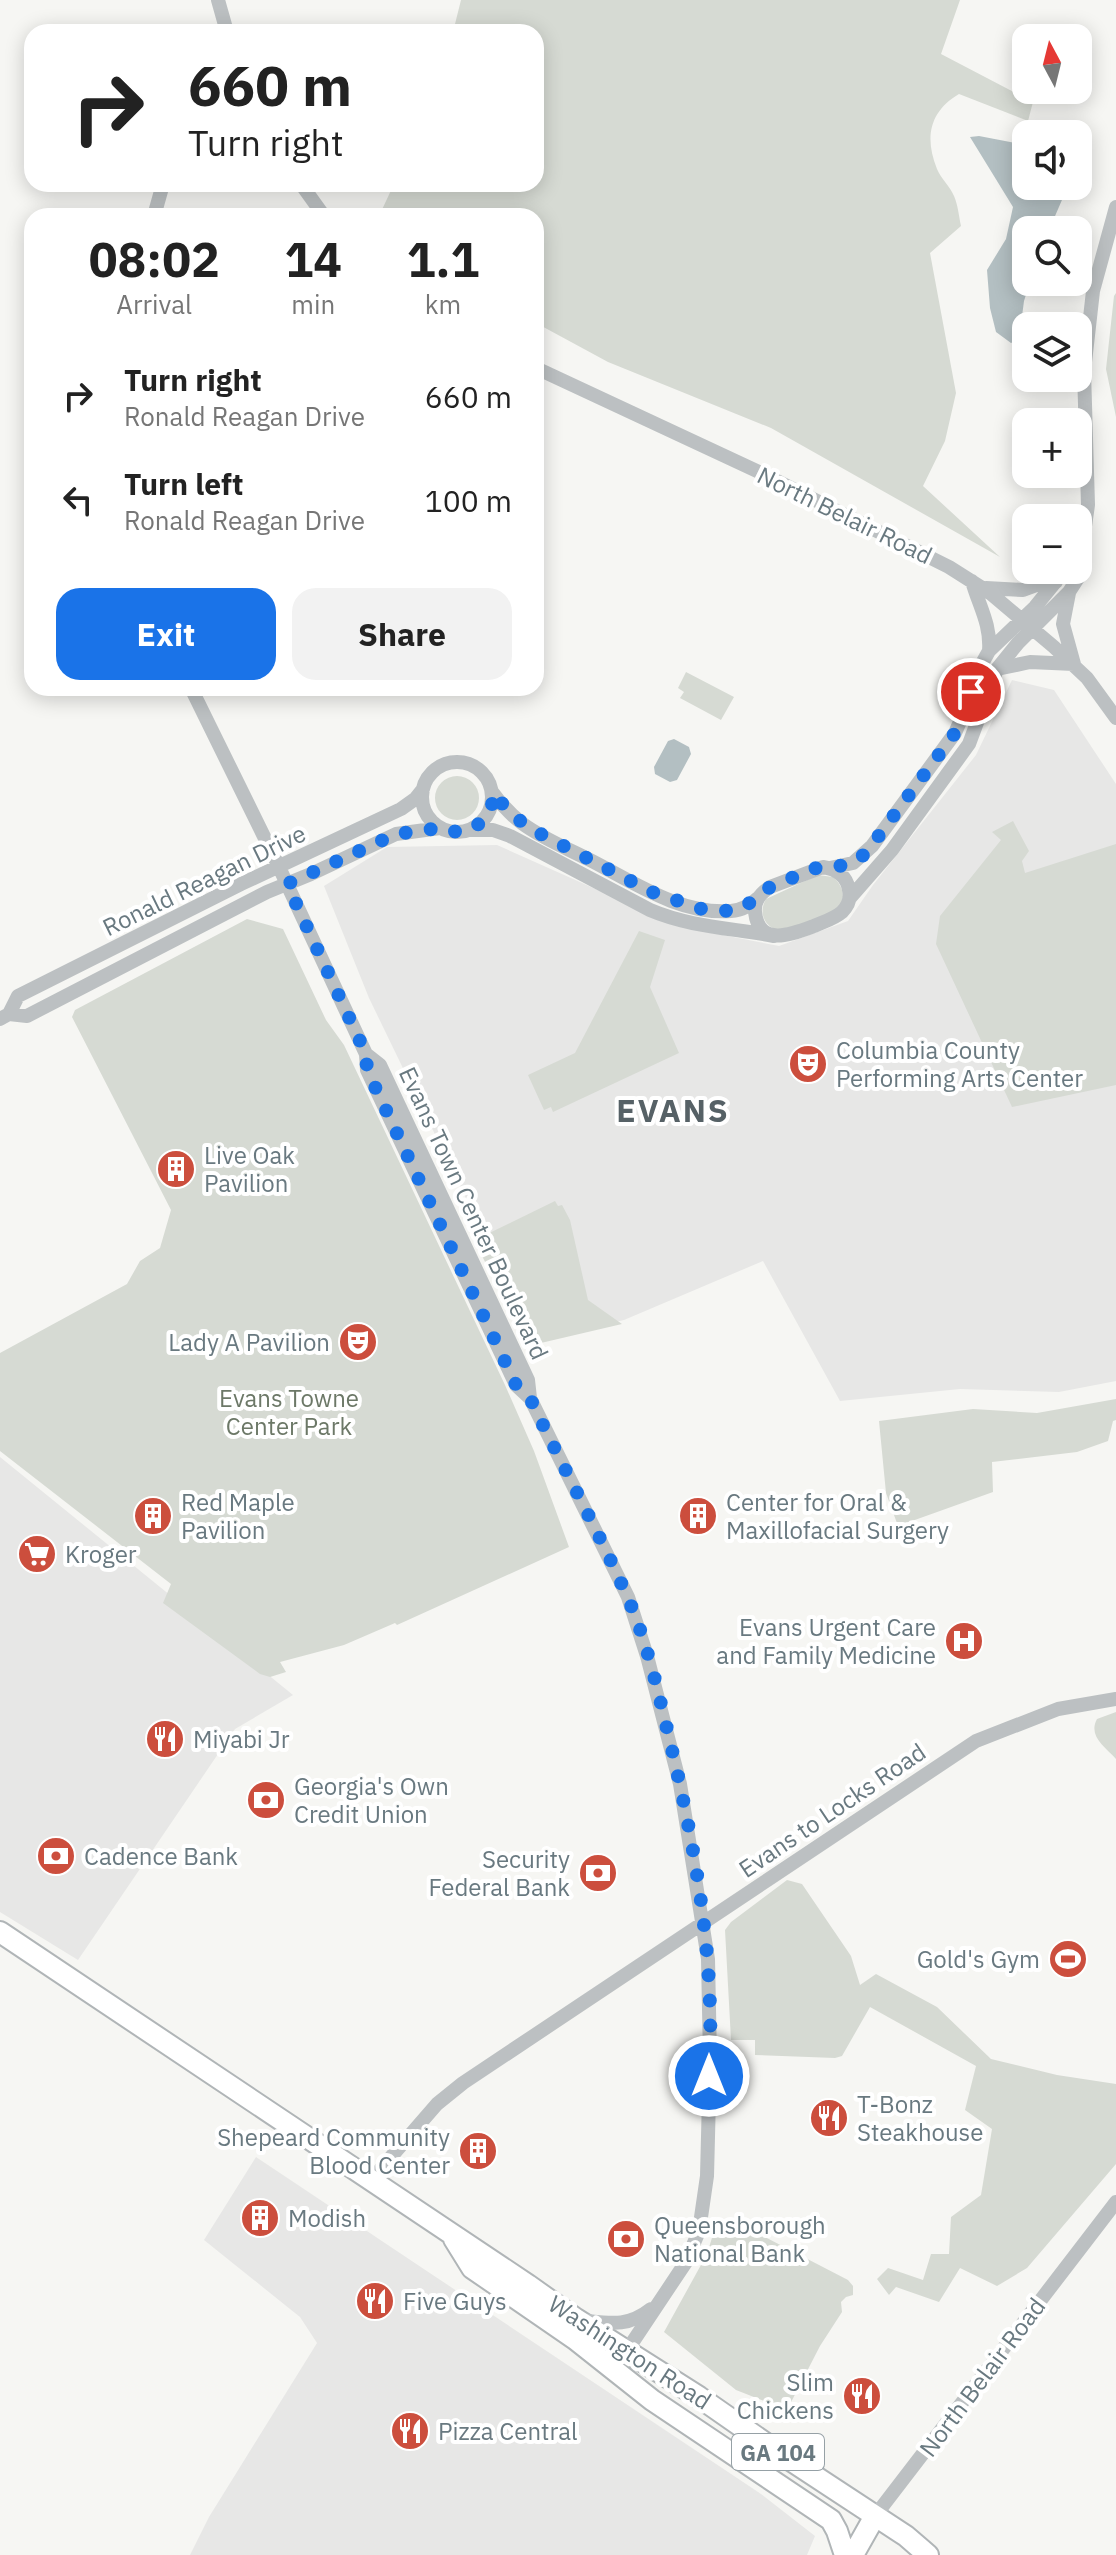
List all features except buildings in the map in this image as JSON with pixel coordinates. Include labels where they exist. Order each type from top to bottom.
[{"type":"main road","name":"Washington Road","points":[[0,1932],[576,2319],[699,2397],[906,2536],[928,2555]]},
{"type":"main road","name":"Washington Road","points":[[449,2232],[472,2268],[575,2339],[652,2400],[831,2520],[845,2555]]},
{"type":"main road","name":"North Belair Road","points":[[853,2555],[875,2516]]},
{"type":"street","points":[[218,0],[225,24]]},
{"type":"street","points":[[1088,504],[1084,371],[1093,291],[1116,207]]},
{"type":"street","name":"North Belair Road","points":[[544,372],[787,486],[949,567],[1027,623],[1074,664],[1116,718]]},
{"type":"street","points":[[989,651],[987,617],[978,603],[976,584],[1023,590],[1039,584]]},
{"type":"street","points":[[1027,623],[1054,584]]},
{"type":"street","points":[[997,669],[1030,662],[1074,664],[1063,624],[1073,584]]},
{"type":"street","points":[[1027,623],[1069,592]]},
{"type":"street","name":"Ronald Reagan Drive","points":[[4,1017],[18,996],[401,809],[415,799],[437,768],[457,762],[481,771],[493,793],[512,815],[533,830],[652,892],[702,909],[729,911],[749,906],[770,887],[816,868],[853,863],[866,853],[955,733],[975,676],[989,651],[1027,623]]},
{"type":"street","name":"Ronald Reagan Drive","points":[[4,1017],[27,1016],[287,884],[396,834],[440,828],[450,832],[493,830],[510,836],[650,910],[672,918],[705,927],[774,936],[791,935],[835,917],[892,850],[969,744],[997,669],[1027,623]]},
{"type":"street","name":"Evans Town Center Boulevard","points":[[195,696],[366,1054],[380,1065],[516,1385],[530,1398],[628,1597],[661,1703],[680,1784],[708,1959],[710,2058],[707,2176],[699,2231],[686,2262],[626,2352]]},
{"type":"street","points":[[936,760],[950,771]]},
{"type":"street","points":[[423,789],[425,811],[440,828]]},
{"type":"street","points":[[471,830],[485,819],[493,802],[493,793]]},
{"type":"street","points":[[830,868],[843,876],[850,898]]},
{"type":"street","points":[[758,898],[755,906],[757,919],[767,933],[774,936]]},
{"type":"street","name":"Evans to Locks Road","points":[[371,2180],[437,2104],[463,2083],[976,1741],[1058,1709],[1116,1699]]},
{"type":"street","name":"North Belair Road","points":[[875,2516],[1116,2202]]},
{"type":"street","points":[[576,2319],[617,2324],[629,2322],[661,2301]]},
{"type":"shaded area","points":[[970,137],[1012,142],[1012,200],[1062,200],[1055,216],[1012,216],[1012,296],[1026,296],[1023,312],[1012,312],[1011,343],[996,332],[990,308],[987,270],[1006,239],[1013,207]]},
{"type":"shaded area","points":[[1012,680],[1054,690],[1116,784],[1116,1381],[1059,1392],[960,1389],[840,1401],[763,1261],[624,1320],[535,1341],[369,998],[324,886],[387,847],[497,845],[681,927],[779,946],[848,921],[976,755]]},
{"type":"shaded area","points":[[674,739],[689,747],[691,754],[677,780],[670,782],[655,774],[654,767],[668,741]]},
{"type":"shaded area","points":[[0,1457],[293,1695],[235,1729],[78,1960],[0,1912]]},
{"type":"shaded area","points":[[256,2157],[761,2494],[815,2536],[807,2555],[190,2555],[209,2517],[317,2343],[300,2317],[204,2240]]},
{"type":"green space","points":[[461,0],[960,0],[941,54],[1012,91],[1012,104],[1032,104],[1028,120],[1025,120],[959,94],[942,108],[932,126],[933,157],[954,196],[961,226],[930,253],[956,393],[945,441],[923,486],[1000,557],[771,428],[608,362],[544,327],[544,208],[383,208],[390,192],[544,192],[544,24],[455,24]]},
{"type":"green space","points":[[1116,293],[1116,417],[1106,369]]},
{"type":"green space","points":[[686,672],[734,697],[721,720],[680,698],[684,692],[678,688]]},
{"type":"green space","points":[[457,776],[472,783],[479,798],[472,813],[457,820],[442,813],[435,798],[442,783]]},
{"type":"green space","points":[[1013,821],[1029,851],[1022,861],[1025,873],[1116,844],[1116,1085],[1012,1107],[936,944],[940,916],[1001,840],[992,832]]},
{"type":"green space","points":[[818,875],[833,877],[839,884],[843,898],[836,910],[789,930],[776,929],[766,922],[763,905],[766,899]]},
{"type":"green space","name":"Evans Towne Center Park","points":[[247,919],[283,929],[326,1020],[344,1045],[505,1385],[534,1451],[569,1547],[397,1625],[395,1623],[344,1645],[280,1662],[286,1672],[270,1677],[260,1674],[163,1603],[171,1584],[0,1451],[0,1353],[127,1284],[140,1261],[160,1248],[171,1210],[72,1017],[75,1010]]},
{"type":"green space","points":[[639,931],[665,940],[650,987],[679,1053],[553,1112],[551,1107],[544,1110],[528,1075],[575,1053]]},
{"type":"green space","points":[[555,1201],[558,1206],[562,1205],[570,1220],[588,1300],[622,1324],[528,1346],[480,1252],[477,1239]]},
{"type":"green space","points":[[1116,1399],[1116,1420],[1113,1421],[1108,1441],[1077,1452],[992,1462],[993,1492],[898,1526],[886,1493],[879,1421],[973,1409],[1037,1413]]},
{"type":"green space","points":[[1116,1712],[1116,1759],[1094,1731],[1097,1719]]},
{"type":"green space","points":[[787,1880],[802,1884],[851,1956],[860,1985],[876,1974],[937,2007],[991,2059],[1057,2075],[1116,2084],[1116,2164],[1027,2268],[997,2286],[960,2268],[939,2302],[896,2287],[889,2295],[877,2279],[888,2268],[923,2280],[931,2254],[949,2254],[951,2217],[981,2195],[992,2129],[965,2110],[976,2066],[870,2007],[842,2056],[835,2058],[755,2055],[755,2040],[731,2040],[725,1930],[731,1922]]},
{"type":"green space","points":[[742,2225],[848,2280],[853,2286],[853,2295],[841,2302],[842,2312],[820,2346],[787,2410],[736,2390],[664,2332],[707,2254],[715,2228]]},
{"type":"place","name":"Columbia County Performing Arts Center","points":[[808,1064]]},
{"type":"place","name":"Live Oak Pavilion","points":[[176,1169]]},
{"type":"place","name":"Lady A Pavilion","points":[[358,1342]]},
{"type":"place","name":"Red Maple Pavilion","points":[[153,1516]]},
{"type":"place","name":"Center for Oral & Maxillofacial Surgery","points":[[698,1516]]},
{"type":"place","name":"Kroger","points":[[37,1554]]},
{"type":"place","name":"Evans Urgent Care and Family Medicine","points":[[964,1641]]},
{"type":"place","name":"Miyabi Jr","points":[[165,1739]]},
{"type":"place","name":"Georgia's Own Credit Union","points":[[266,1800]]},
{"type":"place","name":"Cadence Bank","points":[[56,1856]]},
{"type":"place","name":"Security Federal Bank","points":[[598,1873]]},
{"type":"place","name":"Gold's Gym","points":[[1068,1959]]},
{"type":"place","name":"T-Bonz Steakhouse","points":[[829,2118]]},
{"type":"place","name":"Shepeard Community Blood Center","points":[[478,2151]]},
{"type":"place","name":"Modish","points":[[260,2218]]},
{"type":"place","name":"Queensborough National Bank","points":[[626,2239]]},
{"type":"place","name":"Five Guys","points":[[375,2301]]},
{"type":"place","name":"Slim Chickens","points":[[862,2396]]},
{"type":"place","name":"Pizza Central","points":[[410,2431]]},
{"type":"district","name":"EVANS","points":[[673,1110]]},
{"type":"route","points":[[709,2076],[708,1959],[693,1854],[661,1703],[628,1597],[530,1398],[516,1385],[367,1070],[366,1054],[287,884],[396,834],[440,828],[450,832],[471,830],[490,811],[493,793],[521,823],[652,892],[688,906],[736,911],[749,906],[770,887],[816,868],[853,863],[866,853],[955,733],[971,692]]}]
